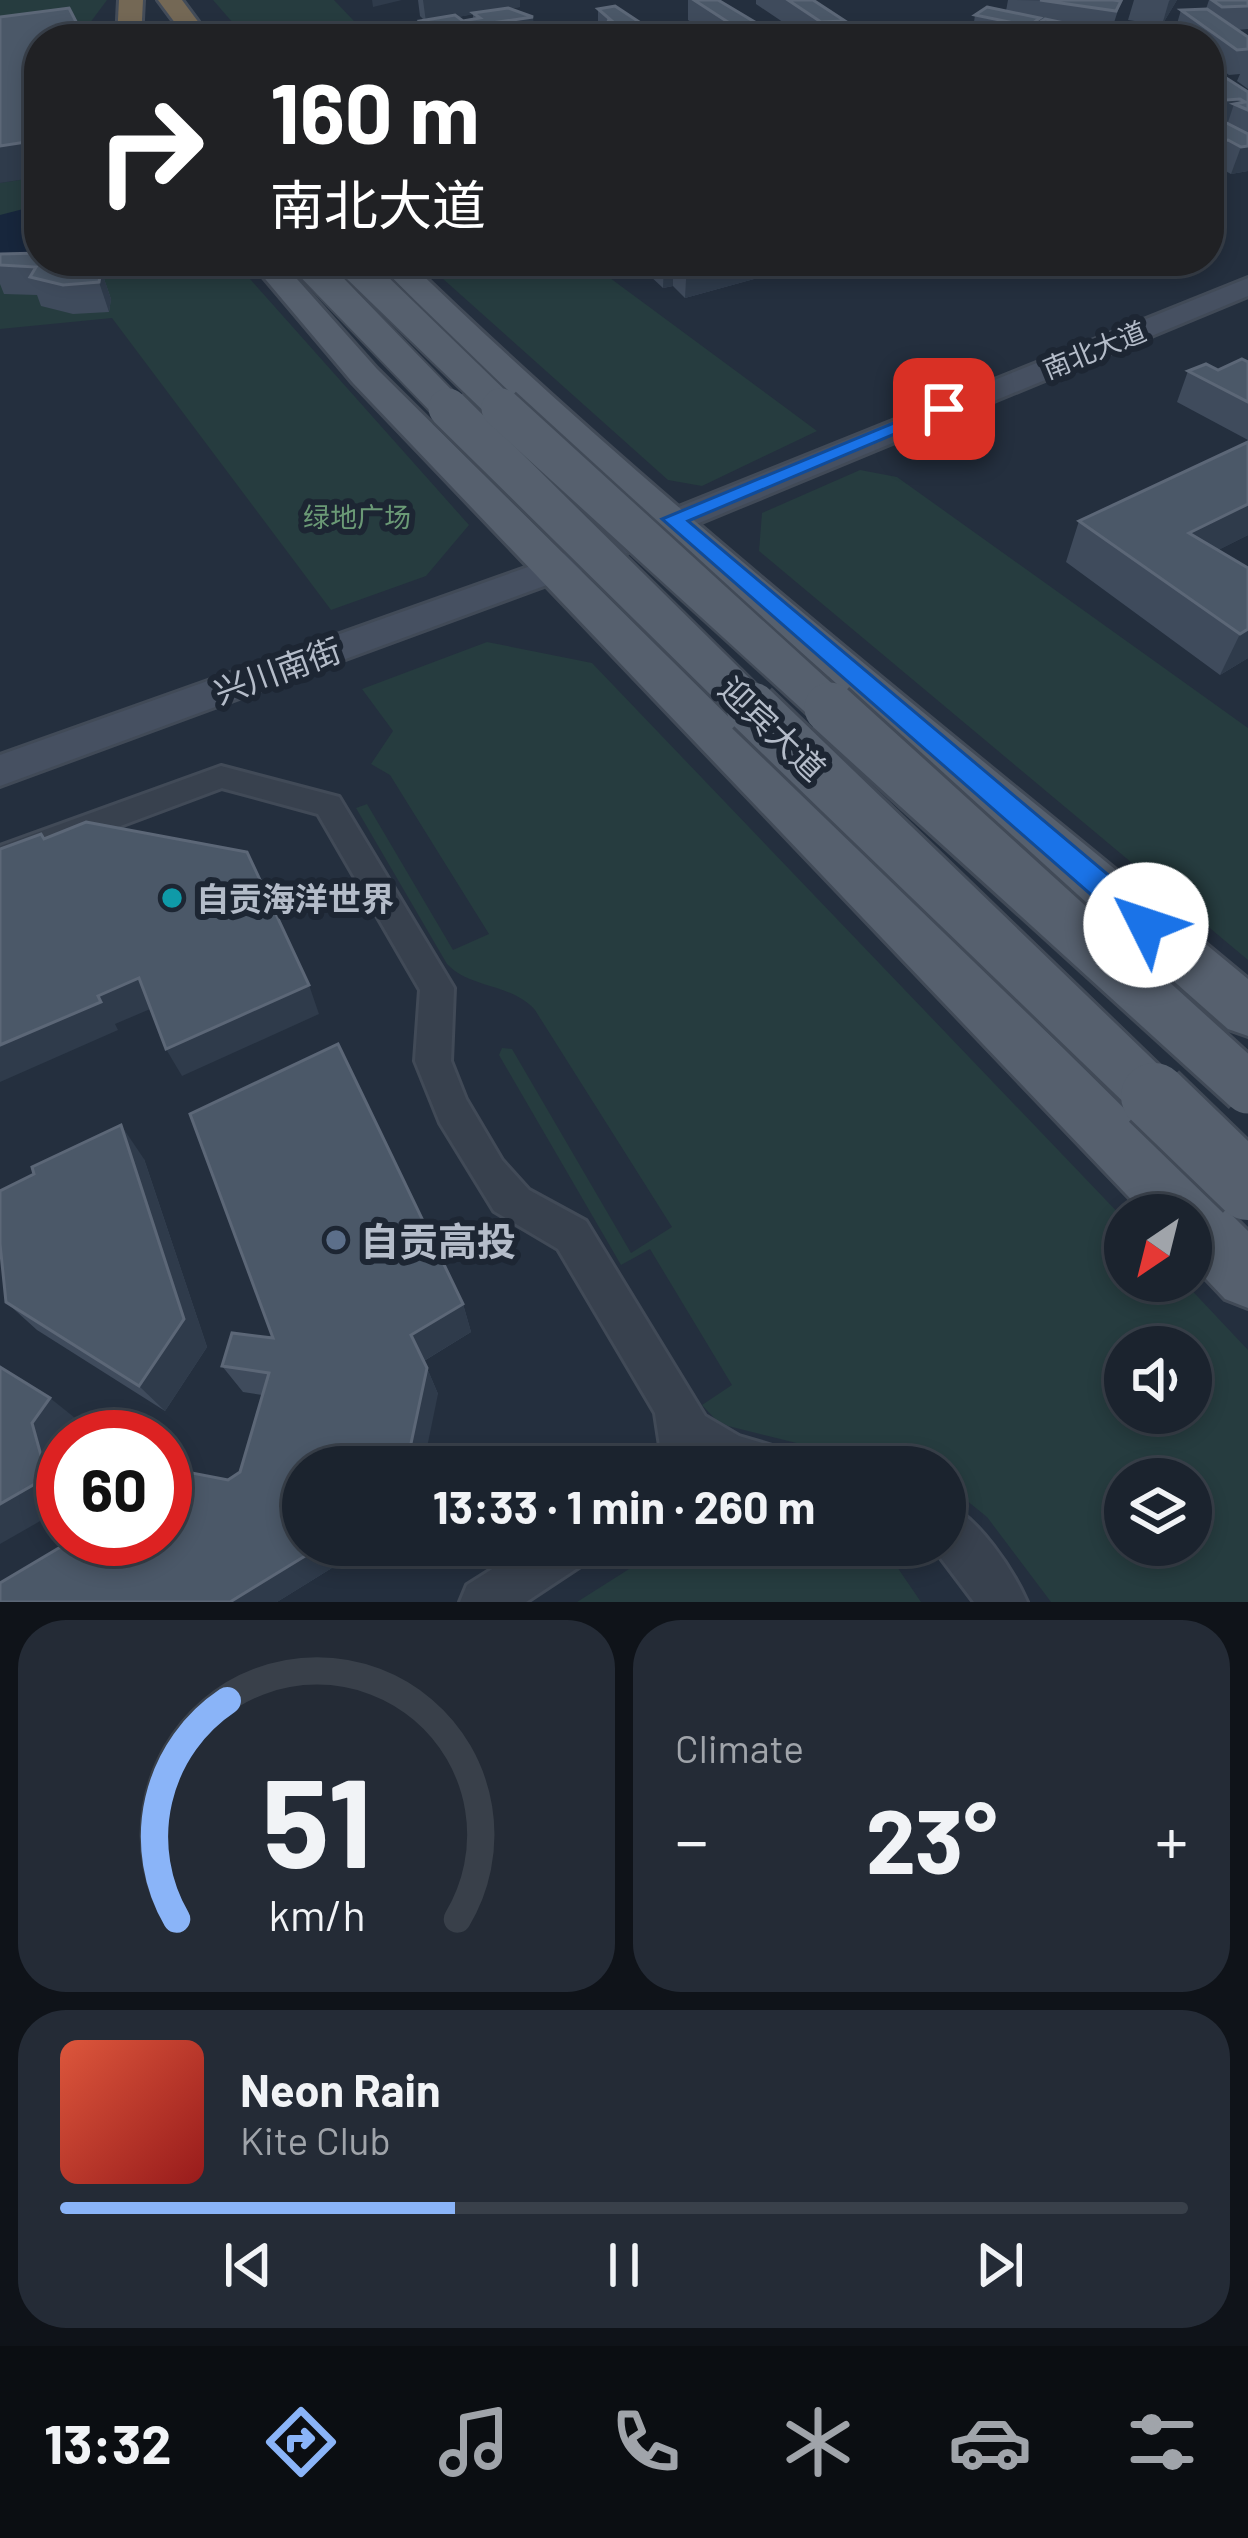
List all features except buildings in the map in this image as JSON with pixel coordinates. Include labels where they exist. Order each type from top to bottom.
[{"type":"main road","points":[[278,276],[365,376],[1168,1194]]},
{"type":"main road","name":"迎宾大道","points":[[321,276],[549,512],[1248,1187]]},
{"type":"main road","name":"迎宾大道","points":[[366,276],[569,471],[1248,1088]]},
{"type":"main road","points":[[406,276],[473,342],[673,519],[1248,1012]]},
{"type":"main road","points":[[479,493],[520,510],[571,508],[597,490],[604,478],[595,450]]},
{"type":"main road","points":[[639,657],[627,618],[633,604],[666,584],[704,580],[774,605]]},
{"type":"main road","points":[[1212,1239],[1248,1276]]},
{"type":"street","name":"南北大道","points":[[554,570],[1248,286]]},
{"type":"street","name":"兴川南街","points":[[0,771],[554,570]]},
{"type":"street","points":[[0,860],[221,777],[328,806],[437,988],[440,1015],[433,1065],[498,1186],[515,1203],[572,1234],[674,1412],[700,1446]]},
{"type":"street","points":[[674,1412],[682,1446]]},
{"type":"street","points":[[966,1553],[1004,1602]]},
{"type":"street","points":[[484,1602],[540,1566]]},
{"type":"green space","points":[[0,0],[107,0],[89,24],[24,24],[24,43],[0,49]]},
{"type":"green space","points":[[213,0],[334,0],[357,24],[234,24]]},
{"type":"green space","name":"绿地广场","points":[[24,179],[24,276],[247,276],[469,525],[426,576],[331,610],[112,318],[0,329],[0,183]]},
{"type":"green space","points":[[440,276],[607,276],[817,431],[702,486],[668,480]]},
{"type":"green space","points":[[860,470],[897,477],[1248,728],[1248,960],[759,551],[762,513]]},
{"type":"green space","points":[[487,642],[592,663],[1104,1198],[1104,1302],[1203,1302],[1248,1350],[1248,1602],[1051,1602],[987,1517],[966,1500],[966,1446],[809,1446],[716,1420],[702,1405],[732,1385],[650,1249],[621,1265],[499,1055],[502,1048],[512,1049],[631,1253],[672,1227],[535,1010],[447,964],[356,808],[367,804],[453,950],[489,934],[390,775],[371,764],[393,731],[362,689]]},
{"type":"green space","points":[[634,1566],[896,1566],[921,1602],[577,1602]]},
{"type":"water","points":[[24,209],[24,275],[0,279],[0,215]]},
{"type":"place","name":"自贡海洋世界","points":[[172,898]]},
{"type":"place","name":"自贡高投","points":[[336,1240]]},
{"type":"route","points":[[944,409],[673,519],[1146,925]]}]
